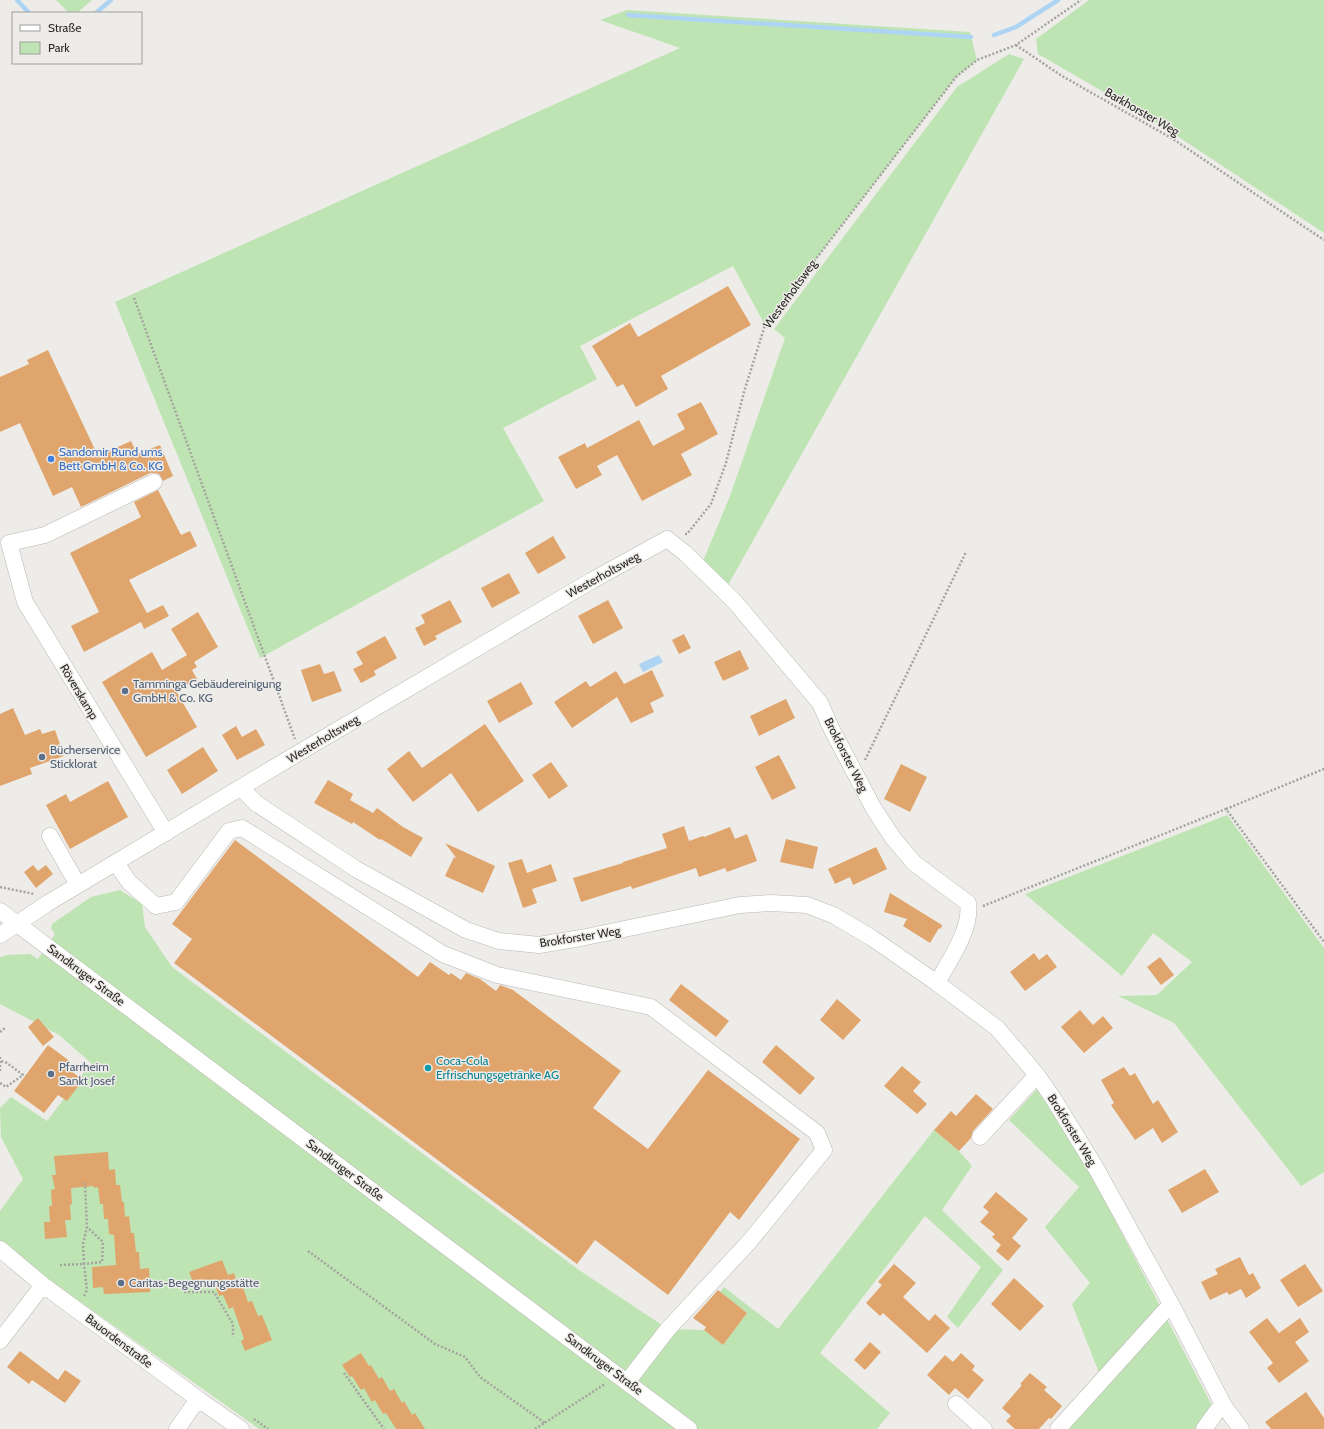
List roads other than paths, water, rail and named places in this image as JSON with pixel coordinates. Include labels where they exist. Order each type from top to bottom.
[{"type":"street","name":"Röverskamp","points":[[154,482],[45,535],[9,543],[25,602],[166,833]]},
{"type":"street","name":"Westerholtsweg","points":[[0,935],[48,902],[116,863],[300,752],[591,581],[668,539]]},
{"type":"street","name":"Brokforster Weg","points":[[668,539],[685,553],[735,602],[820,703],[832,730],[870,803],[893,838],[914,863],[968,903],[969,911],[964,932],[937,983]]},
{"type":"street","name":"Brokforster Weg","points":[[241,788],[257,804],[356,869],[466,930],[499,941],[539,945],[740,906],[771,902],[808,905],[833,915],[872,938],[937,983],[996,1028],[1037,1075],[1053,1098],[1097,1170],[1171,1304],[1224,1406],[1240,1429]]},
{"type":"street","points":[[116,863],[129,882],[156,906],[176,902],[229,831],[242,828],[443,954],[497,975],[652,1007],[817,1133],[824,1150],[749,1242],[621,1378]]},
{"type":"street","points":[[50,836],[78,885]]},
{"type":"street","name":"Sandkruger Straße","points":[[0,911],[689,1429]]},
{"type":"street","points":[[980,1137],[1037,1075]]},
{"type":"street","name":"Bauordenstraße","points":[[0,1250],[44,1285],[241,1429]]},
{"type":"street","points":[[0,1341],[44,1285]]},
{"type":"street","points":[[1058,1429],[1171,1304]]},
{"type":"street","points":[[176,1429],[198,1399]]},
{"type":"street","points":[[956,1404],[984,1429]]},
{"type":"street","points":[[1204,1429],[1217,1411],[1224,1406]]},
{"type":"water","points":[[659,655],[663,662],[643,672],[639,664]]},
{"type":"waterway","points":[[17,0],[28,12]]},
{"type":"waterway","points":[[97,12],[111,0]]},
{"type":"waterway","points":[[994,35],[1016,27],[1058,0]]},
{"type":"waterway","points":[[628,15],[971,37]]},
{"type":"place","name":"Sandomir Rund ums Bett GmbH & Co. KG","points":[[51,459]]},
{"type":"place","name":"Tamminga Gebäudereinigung GmbH & Co. KG","points":[[125,691]]},
{"type":"place","name":"Bücherservice Sticklorat","points":[[42,757]]},
{"type":"place","name":"Coca-Cola Erfrischungsgetränke AG","points":[[428,1068]]},
{"type":"place","name":"Pfarrheim Sankt Josef","points":[[51,1074]]},
{"type":"place","name":"Caritas-Begegnungsstätte","points":[[121,1283]]}]
